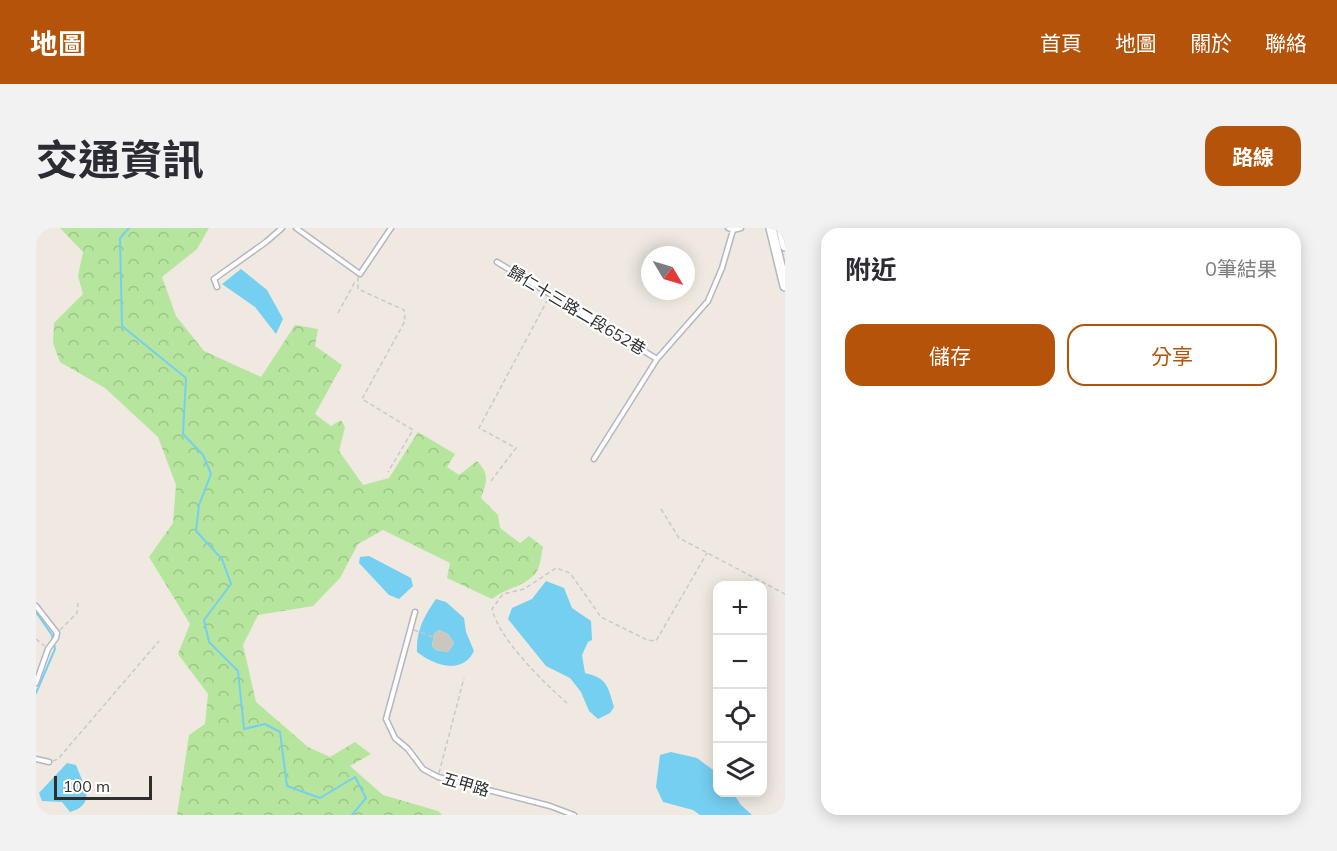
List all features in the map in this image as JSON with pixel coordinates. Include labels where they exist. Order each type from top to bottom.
[{"type":"street","points":[[778,234],[785,286]]},
{"type":"lane","points":[[217,287],[214,279],[282,228]]},
{"type":"lane","points":[[296,228],[360,274],[391,228]]},
{"type":"lane","points":[[728,228],[733,231],[741,228]]},
{"type":"lane","name":"歸仁十三路二段652巷","points":[[594,459],[657,359],[708,301],[722,268],[733,231]]},
{"type":"lane","name":"歸仁十三路二段652巷","points":[[497,262],[657,359]]},
{"type":"lane","points":[[36,606],[57,635],[36,683]]},
{"type":"lane","name":"五甲路","points":[[415,612],[386,719],[395,738],[408,748],[423,769],[438,777],[550,806],[574,815]]},
{"type":"lane","points":[[36,759],[49,762]]},
{"type":"path","points":[[338,313],[360,274]]},
{"type":"path","points":[[356,279],[358,289],[404,310],[405,321],[363,399],[413,430],[388,472]]},
{"type":"path","points":[[491,481],[516,448],[479,428],[551,293]]},
{"type":"path","points":[[662,509],[679,538],[785,594]]},
{"type":"path","points":[[567,703],[539,678],[495,621],[492,609],[503,594],[524,589],[556,567],[570,573],[601,617],[647,640],[656,641],[707,553]]},
{"type":"path","points":[[57,635],[77,613],[78,603]]},
{"type":"path","points":[[415,630],[433,637]]},
{"type":"path","points":[[36,639],[50,647]]},
{"type":"path","points":[[49,762],[58,759],[159,641]]},
{"type":"path","points":[[438,777],[464,678]]},
{"type":"green space","points":[[60,228],[209,228],[197,249],[162,277],[176,316],[204,351],[261,377],[295,325],[318,329],[315,346],[342,365],[315,414],[331,426],[341,420],[345,427],[339,451],[363,485],[389,478],[418,432],[455,454],[447,467],[459,475],[477,461],[486,474],[481,498],[498,515],[500,528],[520,543],[529,536],[543,547],[537,571],[533,576],[492,599],[447,578],[450,563],[383,530],[358,544],[340,578],[313,606],[258,615],[243,645],[256,702],[308,747],[330,757],[355,742],[371,754],[350,766],[383,795],[438,811],[442,815],[177,815],[189,735],[205,724],[208,694],[178,654],[190,624],[149,557],[173,523],[176,485],[158,437],[105,388],[60,362],[53,343],[54,323],[83,294],[78,276],[83,252]]},
{"type":"water","points":[[241,269],[267,290],[283,319],[276,334],[255,307],[222,284]]},
{"type":"water","points":[[369,556],[411,578],[413,586],[399,599],[389,595],[359,563],[360,557]]},
{"type":"water","points":[[546,581],[564,588],[572,608],[591,621],[592,640],[588,642],[582,655],[585,673],[598,677],[606,684],[614,707],[610,713],[598,719],[589,711],[581,692],[570,678],[546,666],[508,619],[512,608],[532,599]]},
{"type":"water","points":[[436,599],[446,602],[464,618],[466,632],[474,651],[469,659],[455,666],[440,664],[417,652],[419,630]],"holes":[[[439,630],[448,634],[454,643],[448,652],[436,650],[432,646],[434,634]]]},
{"type":"water","points":[[671,752],[697,758],[713,770],[713,797],[736,797],[752,815],[700,815],[693,810],[663,802],[656,787],[660,755]]},
{"type":"water","points":[[67,763],[76,765],[86,793],[84,804],[70,812],[62,802],[42,801],[39,793]]},
{"type":"building","points":[[439,630],[448,634],[454,643],[448,652],[436,650],[432,646],[434,633]]},
{"type":"waterway","points":[[129,228],[120,238],[122,326],[186,378],[183,434],[203,455],[211,474],[199,505],[196,531],[222,559],[231,584],[204,620],[209,642],[238,671],[244,729],[265,724],[280,732],[287,786],[320,798],[355,777],[366,798],[352,815]]},
{"type":"waterway","points":[[36,612],[52,635],[55,649],[36,693]]}]
